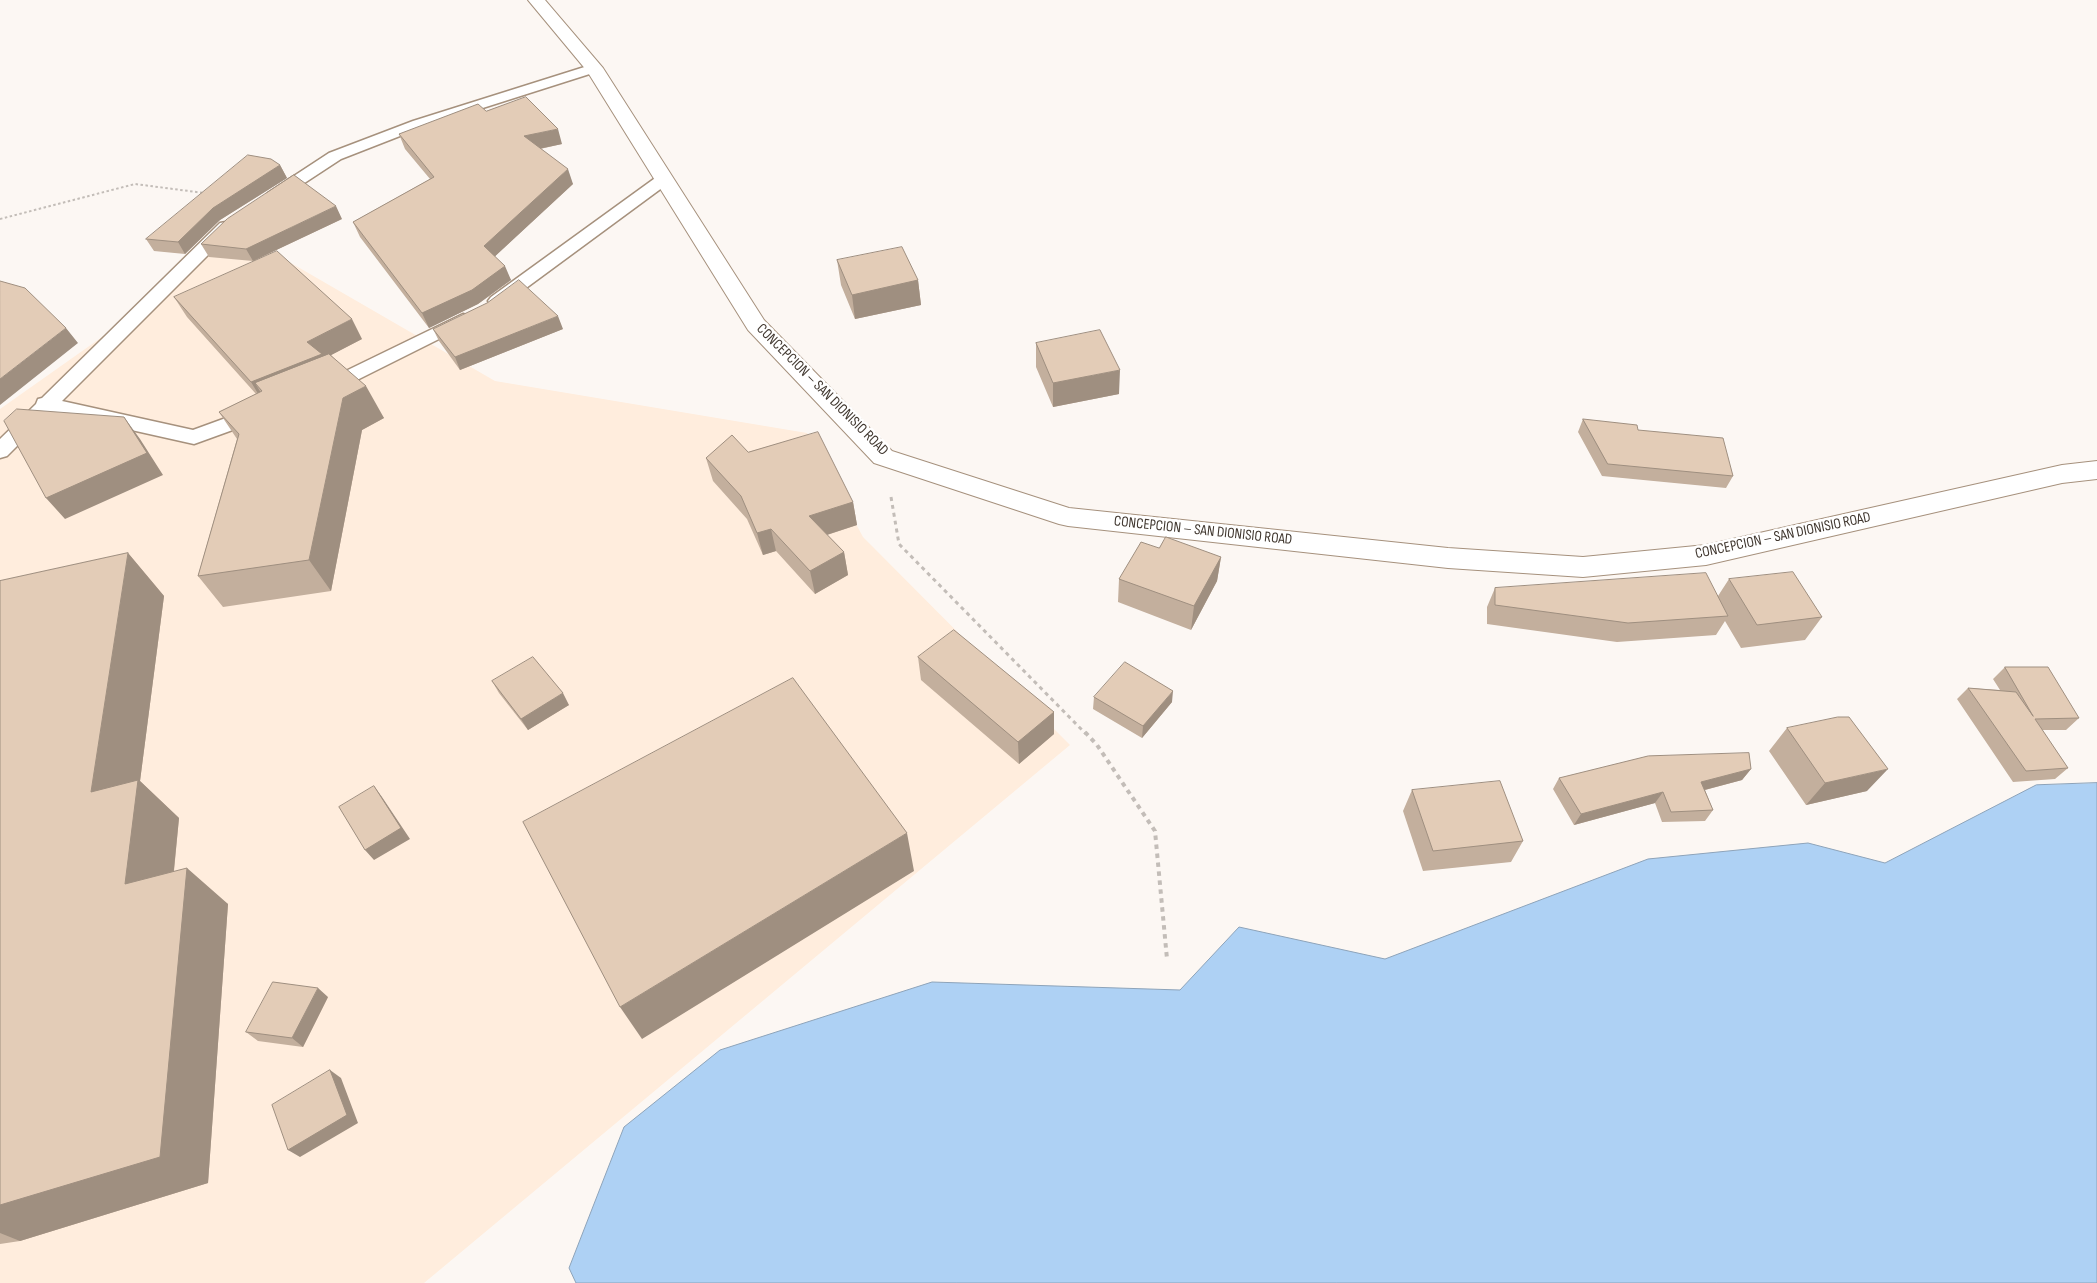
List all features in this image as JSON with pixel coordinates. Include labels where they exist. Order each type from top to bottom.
[{"type":"main road","name":"CONCEPCION – SAN DIONISIO ROAD","points":[[536,0],[594,68],[756,325],[884,457],[1068,517],[1448,558],[1582,567],[1706,555],[2062,474],[2097,470]]},
{"type":"lane","points":[[264,202],[335,156],[418,124],[594,68]]},
{"type":"lane","points":[[309,394],[481,312],[664,178]]},
{"type":"lane","points":[[0,450],[227,226],[243,215]]},
{"type":"lane","points":[[45,404],[194,437],[274,407]]},
{"type":"path","points":[[0,219],[135,184],[264,202]]},
{"type":"path","points":[[884,457],[899,544],[1097,745],[1155,831],[1167,959]]},
{"type":"shaded area","points":[[227,226],[495,381],[807,433],[863,537],[1070,745],[424,1283],[0,1283],[0,409],[146,306]]},
{"type":"water","points":[[2097,783],[2097,1283],[576,1283],[569,1268],[624,1127],[720,1050],[932,982],[1180,990],[1239,927],[1385,959],[1648,859],[1808,843],[1885,863],[2036,785]]},
{"type":"building","points":[[526,97],[558,129],[524,136],[568,169],[484,246],[505,266],[472,290],[422,313],[353,222],[434,177],[399,134],[478,104],[486,111]]},
{"type":"building","points":[[248,155],[271,159],[280,165],[213,208],[178,242],[146,239]]},
{"type":"building","points":[[294,175],[336,206],[246,249],[201,244],[227,219]]},
{"type":"building","points":[[902,247],[918,280],[852,295],[837,260]]},
{"type":"building","points":[[277,251],[352,319],[307,342],[322,354],[251,382],[174,297]]},
{"type":"building","points":[[519,280],[558,316],[455,357],[433,329],[487,303]]},
{"type":"building","points":[[0,281],[25,288],[66,328],[0,379]]},
{"type":"building","points":[[1100,330],[1120,370],[1053,383],[1036,343]]},
{"type":"building","points":[[329,354],[366,386],[343,398],[309,560],[198,576],[239,434],[219,412],[262,391],[255,383]]},
{"type":"building","points":[[17,409],[124,417],[147,453],[46,498],[4,421]]},
{"type":"building","points":[[1583,419],[1637,425],[1638,430],[1723,438],[1733,476],[1608,464]]},
{"type":"building","points":[[818,432],[853,502],[809,516],[844,552],[810,571],[771,529],[757,533],[741,496],[706,458],[732,435],[748,452]]},
{"type":"building","points":[[1166,537],[1221,557],[1194,606],[1119,579],[1141,542],[1159,548]]},
{"type":"building","points":[[128,553],[91,792],[138,780],[125,884],[187,868],[160,1157],[0,1205],[0,581]]},
{"type":"building","points":[[1793,572],[1822,617],[1757,625],[1729,579]]},
{"type":"building","points":[[1706,573],[1728,616],[1628,623],[1495,605],[1495,588]]},
{"type":"building","points":[[954,630],[1054,712],[1018,742],[918,657]]},
{"type":"building","points":[[533,657],[563,693],[521,719],[492,681]]},
{"type":"building","points":[[1125,662],[1173,691],[1143,726],[1094,697]]},
{"type":"building","points":[[2005,667],[2048,667],[2079,718],[2035,719],[2068,768],[2026,771],[1968,688],[2016,692],[2033,716]]},
{"type":"building","points":[[793,678],[907,833],[620,1007],[523,822]]},
{"type":"building","points":[[1838,717],[1849,717],[1888,769],[1825,783],[1787,728]]},
{"type":"building","points":[[1749,753],[1751,769],[1701,782],[1713,810],[1671,812],[1663,792],[1581,814],[1559,778],[1648,756]]},
{"type":"building","points":[[1500,781],[1523,841],[1433,851],[1412,790]]},
{"type":"building","points":[[374,786],[401,828],[365,850],[339,807]]},
{"type":"building","points":[[273,982],[318,988],[292,1038],[246,1032]]},
{"type":"building","points":[[330,1070],[347,1115],[288,1150],[272,1105]]}]
